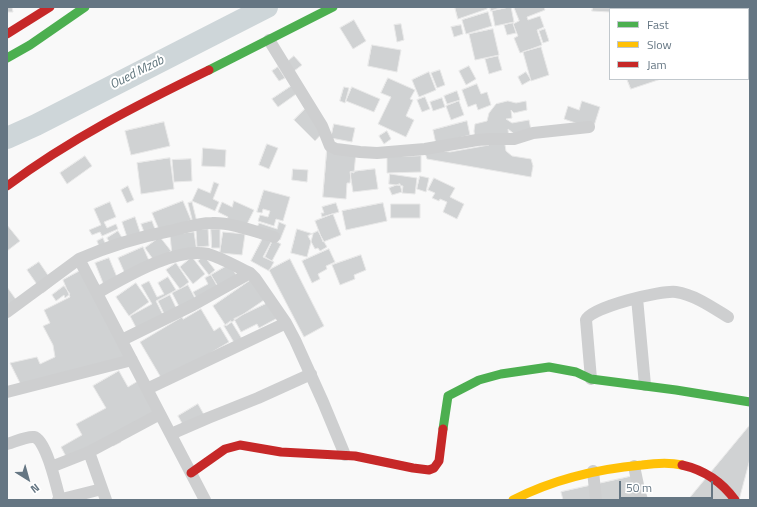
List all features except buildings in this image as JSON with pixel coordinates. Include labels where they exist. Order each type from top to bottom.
[{"type":"street","points":[[7,34],[50,7]]},
{"type":"street","points":[[7,58],[30,45],[85,7]]},
{"type":"street","points":[[7,186],[40,161],[73,140],[149,99],[333,7]]},
{"type":"street","points":[[269,40],[318,121],[330,146],[336,149],[371,152],[425,150],[477,140],[514,140],[533,133],[589,127]]},
{"type":"street","points":[[7,312],[79,259],[103,249],[140,237],[208,223],[226,225],[274,237]]},
{"type":"street","points":[[97,293],[158,261],[194,254],[208,254],[250,273],[286,323],[311,374],[345,455]]},
{"type":"street","points":[[79,259],[205,500]]},
{"type":"street","points":[[122,340],[193,305],[250,273]]},
{"type":"street","points":[[591,379],[587,317],[593,313],[609,306],[637,298],[666,292],[675,292],[697,299],[728,318]]},
{"type":"street","points":[[637,298],[645,385]]},
{"type":"street","points":[[147,389],[286,323]]},
{"type":"street","points":[[7,392],[132,360]]},
{"type":"street","points":[[191,473],[226,449],[240,445],[281,452],[355,456],[429,470],[434,468],[439,461],[446,400],[451,394],[479,380],[501,374],[549,367],[576,372],[591,379],[645,385],[750,402]]},
{"type":"street","points":[[171,434],[311,374]]},
{"type":"street","points":[[51,467],[89,452],[160,414]]},
{"type":"street","points":[[7,444],[32,437],[39,439],[51,467],[59,500],[104,494],[89,452]]},
{"type":"street","points":[[513,500],[563,478],[611,468],[666,462],[681,464],[695,469],[721,484],[735,500]]},
{"type":"street","points":[[634,466],[642,500]]},
{"type":"street","points":[[593,471],[596,500]]},
{"type":"waterway","name":"Oued Mzab","points":[[7,138],[36,125],[267,7]]},
{"type":"traffic: fast","points":[[7,58],[30,45],[85,7]]},
{"type":"traffic: fast","points":[[209,70],[333,7]]},
{"type":"traffic: fast","points":[[443,429],[448,396],[479,380],[501,374],[549,367],[576,372],[591,379],[676,390],[750,402]]},
{"type":"traffic: slow","points":[[513,500],[544,486],[592,472],[652,464],[667,463],[682,465]]},
{"type":"traffic: jam","points":[[7,34],[50,7]]},
{"type":"traffic: jam","points":[[7,186],[55,153],[105,123],[209,70]]},
{"type":"traffic: jam","points":[[191,473],[225,449],[240,445],[281,452],[355,456],[429,470],[434,468],[439,461],[443,429]]},
{"type":"traffic: jam","points":[[682,465],[698,470],[712,478],[718,482],[735,500]]}]
